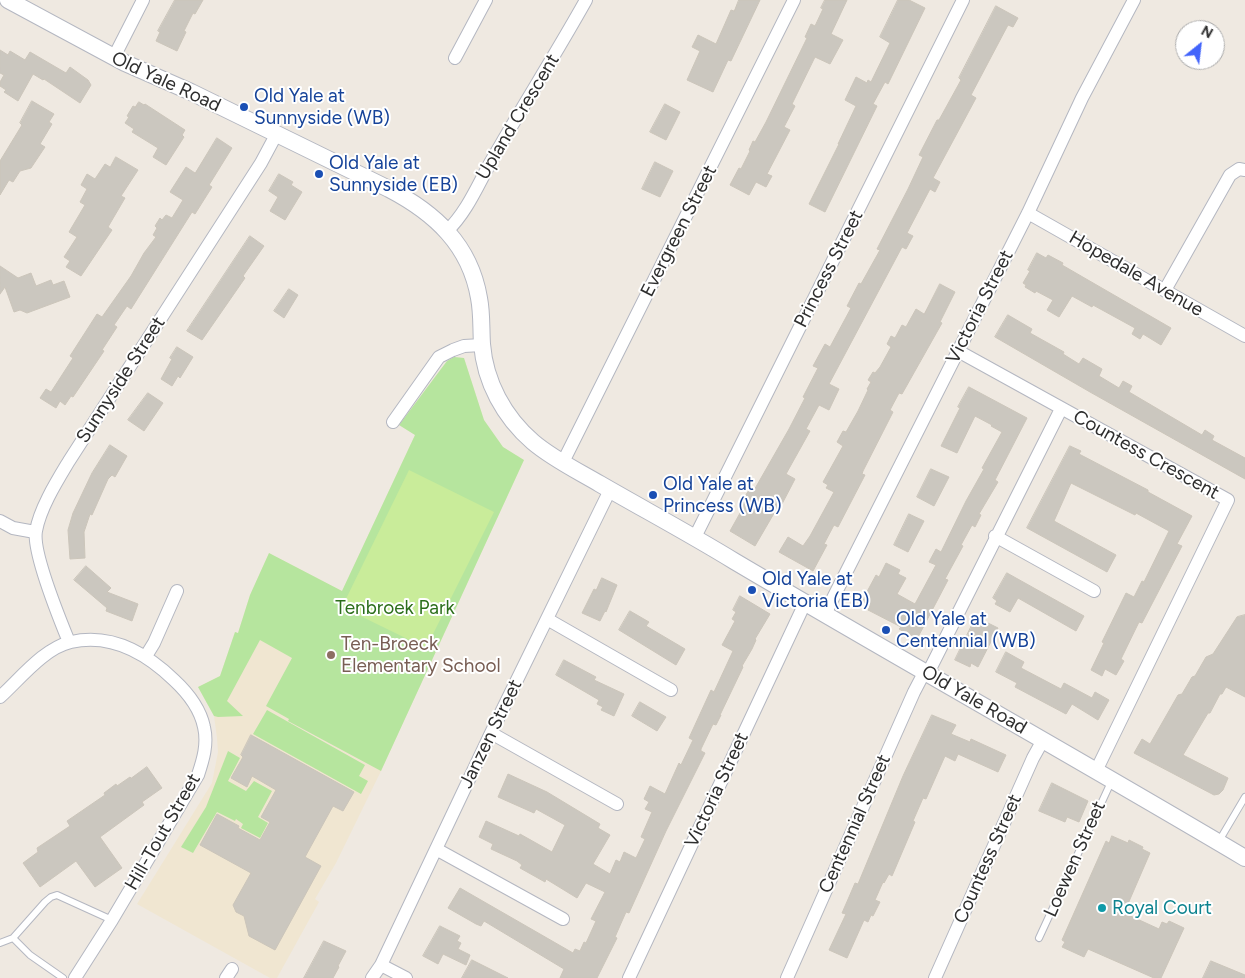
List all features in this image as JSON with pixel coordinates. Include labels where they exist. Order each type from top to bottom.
[{"type":"street","name":"Old Yale Road","points":[[8,0],[114,57],[191,92],[421,207],[447,231],[461,251],[476,282],[481,310],[482,345],[489,379],[503,408],[525,435],[562,462],[695,537],[805,603],[1245,858]]},
{"type":"street","points":[[114,57],[143,0]]},
{"type":"street","points":[[455,58],[486,0]]},
{"type":"street","name":"Upland Crescent","points":[[447,231],[459,219],[586,0]]},
{"type":"street","name":"Evergreen Street","points":[[562,462],[794,0]]},
{"type":"street","name":"Princess Street","points":[[695,537],[963,0]]},
{"type":"street","name":"Victoria Street","points":[[825,614],[1028,213],[1082,98],[1134,0]]},
{"type":"street","name":"Sunnyside Street","points":[[69,642],[37,548],[36,532],[41,516],[64,469],[251,179],[276,135]]},
{"type":"street","points":[[1165,290],[1230,175],[1239,169],[1245,170]]},
{"type":"street","name":"Hopedale Avenue","points":[[1028,213],[1245,336]]},
{"type":"street","points":[[393,422],[440,357],[464,346],[482,345]]},
{"type":"street","name":"Countess Crescent","points":[[958,351],[1228,500],[1096,771]]},
{"type":"street","name":"Centennial Street","points":[[787,978],[914,692],[1061,409]]},
{"type":"street","name":"Janzen Street","points":[[372,978],[381,965],[491,733],[610,490]]},
{"type":"street","points":[[0,521],[13,528],[36,532]]},
{"type":"street","points":[[995,536],[1094,591]]},
{"type":"street","points":[[146,656],[154,644],[177,591]]},
{"type":"street","name":"Victoria Street","points":[[630,978],[795,620],[805,603]]},
{"type":"street","points":[[547,619],[671,690]]},
{"type":"street","name":"Hill-Tout Street","points":[[69,642],[90,639],[109,642],[146,656],[183,688],[197,707],[204,728],[205,756],[198,775],[112,920],[75,978]]},
{"type":"street","points":[[0,697],[49,652],[69,642]]},
{"type":"street","points":[[491,733],[617,804]]},
{"type":"street","name":"Countess Street","points":[[935,978],[1033,758],[1043,740]]},
{"type":"street","points":[[436,849],[563,919]]},
{"type":"street","points":[[381,965],[406,978]]},
{"type":"lane","name":"Loewen Street","points":[[1039,938],[1112,780]]},
{"type":"lane","points":[[1218,842],[1242,807],[1245,797]]},
{"type":"lane","points":[[0,943],[13,938],[45,902],[57,895],[112,920]]},
{"type":"lane","points":[[13,938],[30,955],[63,978]]},
{"type":"shaded area","name":"Ten-Broeck Elementary School","points":[[454,357],[464,358],[484,420],[503,447],[524,460],[381,771],[336,863],[315,899],[319,902],[277,978],[270,978],[137,904],[212,783],[218,752],[214,716],[198,687],[220,676],[235,632],[238,633],[250,595],[269,553],[342,591],[415,435],[399,425],[447,361]]},
{"type":"green space","name":"Tenbroek Park","points":[[454,357],[464,358],[484,420],[503,447],[524,460],[381,771],[288,721],[289,719],[266,706],[292,658],[260,640],[227,701],[243,716],[214,716],[198,687],[220,676],[235,632],[238,633],[250,595],[269,553],[342,591],[415,435],[399,425],[447,361]]},
{"type":"green space","points":[[409,470],[494,512],[426,648],[342,607]]},
{"type":"green space","points":[[267,710],[365,765],[359,776],[368,781],[361,794],[253,734]]},
{"type":"green space","points":[[228,751],[240,758],[228,781],[246,791],[254,781],[272,791],[258,817],[268,823],[260,838],[241,828],[243,824],[236,819],[235,821],[217,812],[193,853],[181,847],[206,807]]},
{"type":"building","points":[[175,0],[203,0],[195,14],[193,13],[177,51],[156,41],[160,32],[158,31]]},
{"type":"building","points":[[739,0],[760,0],[731,61],[728,60],[713,92],[687,80],[700,51],[692,47],[698,35],[716,44],[731,10],[734,11]]},
{"type":"building","points":[[825,0],[847,0],[831,34],[843,40],[830,64],[815,57],[792,104],[795,106],[784,127],[790,130],[767,174],[772,176],[766,187],[756,182],[749,195],[730,185],[739,168],[741,169],[753,141],[755,142],[766,122],[807,38],[805,37],[811,24],[815,26]]},
{"type":"building","points":[[898,0],[909,0],[925,8],[888,84],[885,82],[873,104],[877,106],[825,212],[809,204],[856,106],[845,100],[856,77],[867,83],[868,80],[871,82],[890,43],[880,37]]},
{"type":"building","points":[[996,6],[1018,18],[1013,27],[1008,25],[971,95],[976,98],[933,178],[940,182],[935,192],[930,189],[907,233],[913,236],[906,249],[902,247],[829,384],[839,389],[829,410],[819,405],[806,429],[810,431],[786,474],[795,479],[782,504],[780,503],[755,546],[730,531],[744,506],[740,504],[749,490],[753,492],[805,398],[803,397],[818,368],[813,366],[825,344],[830,347],[851,308],[847,306],[880,250],[877,249],[923,157],[919,155],[961,80],[959,78]]},
{"type":"building","points":[[0,50],[8,55],[10,51],[25,60],[30,52],[66,73],[70,67],[88,80],[91,85],[80,103],[44,79],[33,74],[18,101],[4,92],[6,90],[0,86],[4,75],[0,73]]},
{"type":"building","points":[[32,101],[54,114],[49,122],[52,124],[40,144],[45,147],[31,168],[20,171],[13,182],[9,180],[0,195],[0,161],[22,125],[20,123]]},
{"type":"building","points":[[139,102],[185,130],[182,135],[184,137],[166,165],[153,157],[158,148],[132,132],[134,129],[125,123],[133,106],[135,107]]},
{"type":"building","points":[[665,104],[680,112],[666,140],[650,132]]},
{"type":"building","points":[[217,138],[232,148],[209,185],[212,187],[195,214],[192,212],[131,309],[127,306],[114,325],[117,327],[102,350],[104,351],[73,397],[71,396],[65,405],[60,401],[56,408],[40,398],[46,389],[51,392],[73,358],[70,356],[97,314],[102,317],[131,276],[156,237],[153,235],[157,228],[155,226],[160,218],[162,220],[166,215],[172,218],[183,200],[170,192],[186,167],[195,173]]},
{"type":"building","points":[[116,157],[138,170],[121,196],[125,198],[108,227],[112,230],[81,276],[66,267],[70,261],[64,257],[77,237],[69,232],[85,205],[80,202],[87,189],[81,185],[87,174],[95,179],[105,164],[110,167]]},
{"type":"building","points":[[655,162],[673,171],[660,197],[642,189]]},
{"type":"building","points":[[279,174],[293,182],[291,185],[302,192],[285,220],[270,211],[278,197],[269,191]]},
{"type":"building","points":[[250,236],[264,246],[243,276],[245,278],[202,340],[187,331]]},
{"type":"building","points":[[1037,253],[1046,258],[1048,255],[1063,263],[1062,265],[1171,328],[1161,345],[1143,334],[1140,339],[1132,334],[1135,328],[1072,296],[1059,317],[1047,310],[1053,300],[1036,291],[1035,293],[1025,287],[1026,285],[1023,283]]},
{"type":"building","points":[[0,266],[18,278],[31,273],[36,286],[51,280],[53,285],[64,281],[70,297],[27,313],[20,310],[14,312],[5,287],[0,294]]},
{"type":"building","points":[[940,284],[955,292],[940,322],[942,323],[902,394],[899,393],[890,410],[893,412],[863,471],[862,474],[865,475],[838,527],[834,525],[824,544],[827,545],[813,571],[779,552],[788,537],[803,546],[810,536],[834,492],[826,488],[828,485],[823,482],[843,446],[837,442],[843,431],[846,432],[858,411],[871,382],[868,380],[873,372],[875,373],[880,367],[891,347],[887,344],[891,336],[895,338],[902,325],[906,327],[916,309],[924,314]]},
{"type":"building","points":[[289,289],[298,295],[284,318],[274,311]]},
{"type":"building","points":[[1008,315],[1032,329],[1030,333],[1064,352],[1063,354],[1079,364],[1083,358],[1102,369],[1099,376],[1119,388],[1123,381],[1132,386],[1129,392],[1202,435],[1205,430],[1214,436],[1212,440],[1245,458],[1245,479],[995,337]]},
{"type":"building","points":[[177,347],[193,357],[180,378],[178,376],[172,386],[161,379]]},
{"type":"building","points":[[969,387],[1027,418],[995,480],[998,482],[979,514],[981,515],[975,527],[972,525],[961,545],[963,546],[945,579],[948,580],[917,639],[899,629],[901,627],[868,610],[870,606],[862,601],[876,575],[879,577],[886,563],[900,570],[898,574],[906,578],[897,594],[915,604],[936,565],[929,562],[936,549],[941,552],[984,469],[982,468],[1002,432],[992,425],[975,416],[957,453],[941,446]]},
{"type":"building","points":[[148,393],[163,403],[144,431],[128,420]]},
{"type":"building","points":[[110,445],[127,456],[115,477],[112,475],[108,479],[92,515],[90,514],[84,532],[85,558],[70,559],[68,530],[73,513],[92,473]]},
{"type":"building","points":[[1070,446],[1081,451],[1079,454],[1148,490],[1148,492],[1192,516],[1177,544],[1182,546],[1142,623],[1139,622],[1121,659],[1124,661],[1116,675],[1105,669],[1102,676],[1091,670],[1104,643],[1102,642],[1126,593],[1134,597],[1142,581],[1144,582],[1169,531],[1136,513],[1135,515],[1071,483],[1054,521],[1116,555],[1107,572],[1027,528]]},
{"type":"building","points":[[931,469],[949,477],[934,506],[917,497]]},
{"type":"building","points":[[909,514],[924,521],[908,552],[894,545]]},
{"type":"building","points":[[86,566],[111,588],[107,592],[138,604],[132,621],[106,611],[107,608],[74,580]]},
{"type":"building","points":[[1007,573],[1084,616],[1076,631],[1018,598],[1010,612],[995,604],[997,601],[993,598]]},
{"type":"building","points":[[602,578],[617,585],[606,612],[600,621],[582,613]]},
{"type":"building","points":[[740,596],[770,614],[755,639],[716,725],[713,724],[701,749],[705,753],[666,831],[629,913],[626,912],[615,937],[617,938],[597,978],[560,978],[564,969],[484,921],[481,926],[448,908],[460,888],[573,953],[575,949],[580,951],[584,942],[586,943],[596,921],[591,919],[605,892],[586,883],[577,898],[546,879],[545,882],[520,868],[522,865],[517,861],[491,849],[493,844],[479,837],[486,821],[519,836],[520,834],[552,852],[565,825],[536,809],[534,813],[498,797],[508,774],[547,792],[600,824],[598,828],[610,835],[593,864],[610,874],[616,860],[620,862],[624,852],[636,858],[645,839],[641,837],[652,812],[645,809],[649,802],[644,799],[650,786],[665,794],[679,763],[681,765],[693,740],[689,738],[711,690],[714,692],[733,651],[722,645],[735,621],[732,619],[736,612],[733,610]]},
{"type":"building","points":[[630,611],[649,622],[646,626],[685,649],[676,665],[619,630]]},
{"type":"building","points":[[1245,615],[1245,697],[1226,687],[1183,755],[1228,778],[1223,790],[1219,794],[1214,795],[1134,753],[1142,739],[1150,744],[1178,695],[1182,694],[1206,657],[1213,654],[1237,617]]},
{"type":"building","points":[[976,617],[998,628],[978,667],[971,663],[970,667],[955,660]]},
{"type":"building","points":[[1006,652],[1024,662],[1021,668],[1061,689],[1064,683],[1092,698],[1095,692],[1109,700],[1098,720],[1072,704],[1066,714],[1015,687],[1017,683],[996,672]]},
{"type":"building","points":[[564,660],[596,677],[594,680],[624,694],[614,716],[601,710],[603,707],[597,704],[599,700],[556,675]]},
{"type":"building","points":[[640,702],[666,717],[657,731],[632,716]]},
{"type":"building","points":[[932,715],[956,725],[951,734],[970,742],[971,739],[1006,755],[998,772],[958,754],[955,761],[945,756],[926,799],[923,798],[892,876],[889,874],[883,882],[875,900],[880,902],[868,922],[864,920],[847,958],[829,950],[846,914],[842,913],[855,883],[858,884],[903,776]]},
{"type":"building","points":[[251,735],[354,792],[343,811],[333,806],[305,857],[321,866],[275,950],[249,936],[244,916],[236,912],[233,905],[251,873],[200,845],[217,814],[260,840],[270,822],[261,817],[276,790],[252,776],[247,787],[231,778],[243,757],[241,755]]},
{"type":"building","points":[[147,767],[162,788],[142,802],[144,805],[100,837],[122,868],[95,887],[76,861],[40,887],[23,863],[38,852],[37,848],[70,826],[67,821],[105,795],[104,793],[116,784],[117,786]]},
{"type":"building","points":[[1052,783],[1088,801],[1079,822],[1067,817],[1065,822],[1039,811]]},
{"type":"building","name":"Royal Court","points":[[1112,836],[1128,843],[1129,840],[1150,853],[1124,913],[1159,929],[1162,922],[1167,924],[1169,921],[1184,928],[1161,978],[1154,978],[1088,949],[1084,957],[1062,947],[1065,942],[1062,940],[1106,841],[1109,843]]},
{"type":"building","points":[[440,926],[460,936],[457,941],[461,943],[458,949],[470,955],[466,965],[443,954],[438,964],[423,956]]},
{"type":"building","points":[[324,941],[346,951],[339,967],[333,978],[304,978]]},
{"type":"building","points":[[472,960],[508,978],[462,978]]},
{"type":"building","points":[[1211,961],[1245,975],[1245,978],[1203,978]]},
{"type":"place","name":"Old Yale at Sunnyside (WB)","points":[[244,107]]},
{"type":"place","name":"Old Yale at Sunnyside (EB)","points":[[319,174]]},
{"type":"place","name":"Old Yale at Princess (WB)","points":[[653,495]]},
{"type":"place","name":"Old Yale at Victoria (EB)","points":[[752,590]]},
{"type":"place","name":"Old Yale at Centennial (WB)","points":[[886,630]]},
{"type":"place","name":"Ten-Broeck Elementary School","points":[[331,655]]},
{"type":"place","name":"Royal Court","points":[[1102,908]]}]
